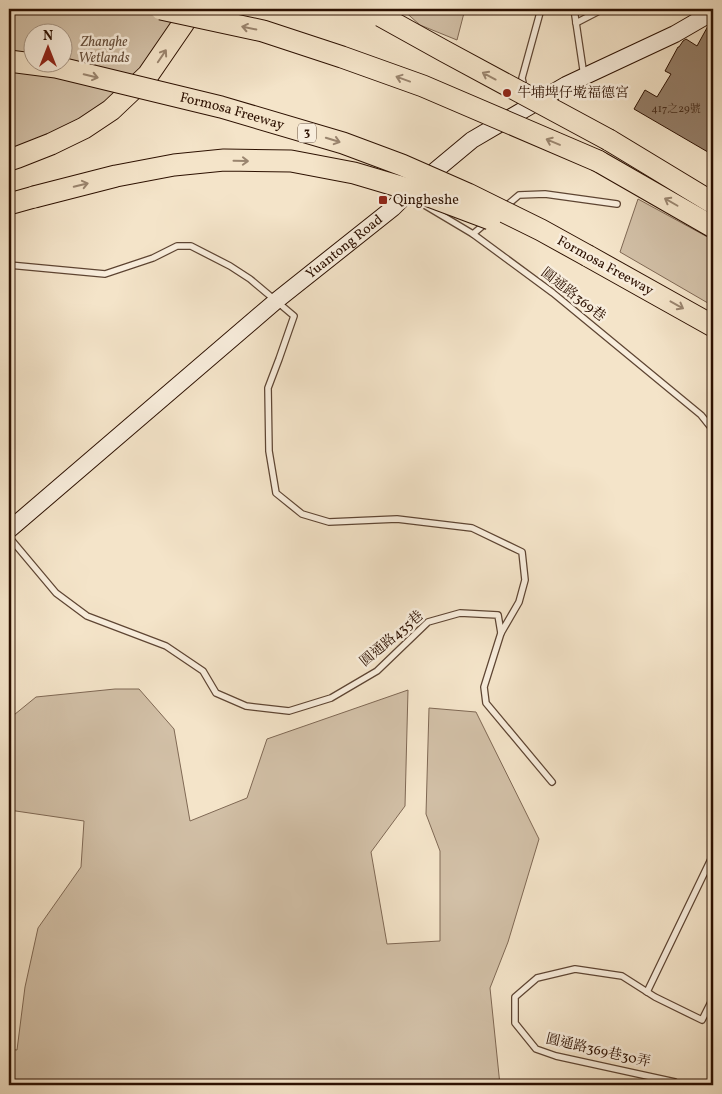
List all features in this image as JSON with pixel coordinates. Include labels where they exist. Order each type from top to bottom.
[{"type":"highway","points":[[161,9],[263,31],[423,86],[598,161],[713,227]]},
{"type":"highway","points":[[9,160],[51,144],[84,128],[111,110],[148,75],[192,9]]},
{"type":"highway","points":[[376,12],[609,140],[713,203]]},
{"type":"highway","name":"Formosa Freeway","points":[[9,61],[56,67],[222,107],[343,143],[402,165],[468,194],[541,230],[713,326]]},
{"type":"highway","points":[[9,204],[116,176],[174,165],[224,160],[291,161],[354,173],[418,192],[588,256]]},
{"type":"street","name":"Yuantong Road","points":[[9,530],[276,301],[393,208],[406,194],[472,140],[566,85],[675,34],[713,12]]},
{"type":"lane","points":[[528,107],[522,78],[541,9]]},
{"type":"lane","points":[[574,9],[584,77]]},
{"type":"lane","points":[[576,23],[603,9]]},
{"type":"lane","name":"圓通路369巷","points":[[406,194],[472,234],[553,294],[701,415],[713,430]]},
{"type":"lane","points":[[472,234],[520,195],[545,194],[617,204]]},
{"type":"lane","points":[[9,265],[105,274],[153,258],[177,246],[191,246],[250,278],[294,316],[268,388],[269,452],[276,493],[302,514],[329,522],[397,519],[472,528],[522,552],[525,580],[518,602],[501,633],[484,687],[486,703],[552,782]]},
{"type":"lane","name":"圓通路435巷","points":[[9,537],[56,593],[87,616],[166,646],[203,670],[216,693],[246,706],[289,711],[331,698],[377,671],[428,622],[460,613],[498,615],[501,633]]},
{"type":"lane","points":[[647,992],[713,855]]},
{"type":"lane","name":"圓通路369巷30弄","points":[[678,1085],[675,1082],[556,1056],[536,1049],[514,1023],[515,997],[537,978],[575,969],[622,976],[655,997],[702,1020],[713,998]]},
{"type":"green space","name":"Zhanghe Wetlands","points":[[9,9],[183,9],[148,65],[96,113],[9,152]]},
{"type":"green space","points":[[402,9],[465,9],[457,40],[420,25]]},
{"type":"green space","points":[[638,199],[713,240],[713,306],[620,252]]},
{"type":"green space","points":[[115,689],[139,689],[174,729],[190,821],[247,798],[267,739],[408,690],[405,806],[371,852],[387,944],[440,941],[440,851],[426,814],[429,708],[476,712],[539,839],[508,942],[490,988],[500,1085],[9,1085],[9,1049],[17,1050],[25,987],[38,928],[81,867],[84,821],[9,810],[9,719],[36,697]]},
{"type":"building","points":[[713,23],[713,155],[634,109],[645,90],[657,97],[671,74],[665,71],[683,41],[686,39],[697,46],[708,26]]},
{"type":"place","name":"牛埔埤仔墘福德宮","points":[[507,93]]},
{"type":"place","name":"Qingheshe","points":[[383,200]]}]
